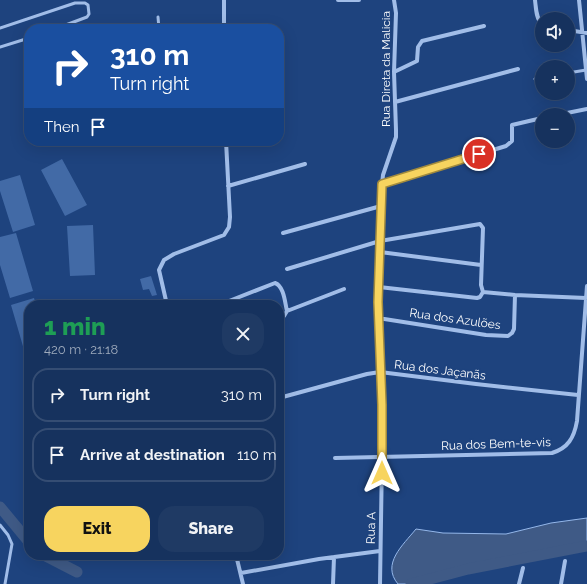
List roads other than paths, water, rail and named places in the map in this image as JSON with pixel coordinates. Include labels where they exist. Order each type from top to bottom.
[{"type":"street","points":[[224,0],[224,24]]},
{"type":"street","points":[[338,0],[359,0]]},
{"type":"street","name":"Rua Direta da Malicia","points":[[382,184],[383,175],[396,136],[394,72],[396,13],[394,0]]},
{"type":"street","points":[[535,0],[537,12]]},
{"type":"street","points":[[579,0],[584,32],[587,79]]},
{"type":"street","points":[[394,72],[416,61],[418,47],[422,41],[484,26]]},
{"type":"street","points":[[395,102],[518,69]]},
{"type":"street","points":[[575,111],[587,109]]},
{"type":"street","points":[[382,184],[506,146],[512,141],[512,127],[514,124],[535,120]]},
{"type":"street","points":[[166,300],[159,270],[161,265],[168,257],[224,235],[227,231],[230,222],[226,146]]},
{"type":"street","points":[[228,186],[306,164]]},
{"type":"street","name":"Rua A","points":[[380,584],[382,458],[378,318],[382,184]]},
{"type":"street","points":[[283,233],[381,206]]},
{"type":"street","points":[[288,269],[380,241],[480,224],[483,228],[481,266],[481,284],[483,292],[480,297],[477,298],[379,286]]},
{"type":"street","points":[[380,252],[481,266]]},
{"type":"street","points":[[232,300],[276,283],[280,286],[284,300]]},
{"type":"street","name":"Rua dos Bem-te-vis","points":[[335,458],[552,453],[564,448],[572,440],[577,422],[587,286]]},
{"type":"street","points":[[284,316],[287,311],[344,289]]},
{"type":"street","points":[[483,292],[586,298]]},
{"type":"street","name":"Rua dos Azulões","points":[[378,318],[486,335],[508,336],[514,329],[516,295]]},
{"type":"street","points":[[284,300],[287,311]]},
{"type":"street","points":[[581,364],[587,365]]},
{"type":"street","name":"Rua dos Jaçanãs","points":[[284,397],[367,374],[380,372],[578,395]]},
{"type":"street","points":[[241,572],[380,551]]},
{"type":"street","points":[[333,584],[334,557]]},
{"type":"street","points":[[237,560],[243,584]]},
{"type":"street","points":[[561,584],[565,561]]},
{"type":"street","points":[[519,584],[523,568]]},
{"type":"lane","points":[[0,28],[75,3],[85,3],[88,5],[89,14],[87,17],[68,24]]},
{"type":"lane","points":[[158,17],[159,24]]},
{"type":"lane","points":[[0,47],[24,40]]},
{"type":"lane","points":[[575,72],[586,70]]},
{"type":"lane","points":[[0,525],[8,534],[12,544],[5,584]]},
{"type":"water","points":[[587,518],[587,546],[468,569],[411,584],[398,584],[393,577],[392,569],[396,555],[416,529],[443,533],[506,534],[551,523]]},
{"type":"waterway","points":[[0,507],[24,536]]},
{"type":"waterway","points":[[411,584],[468,569],[587,546]]},
{"type":"waterway","points":[[54,560],[77,572]]}]
